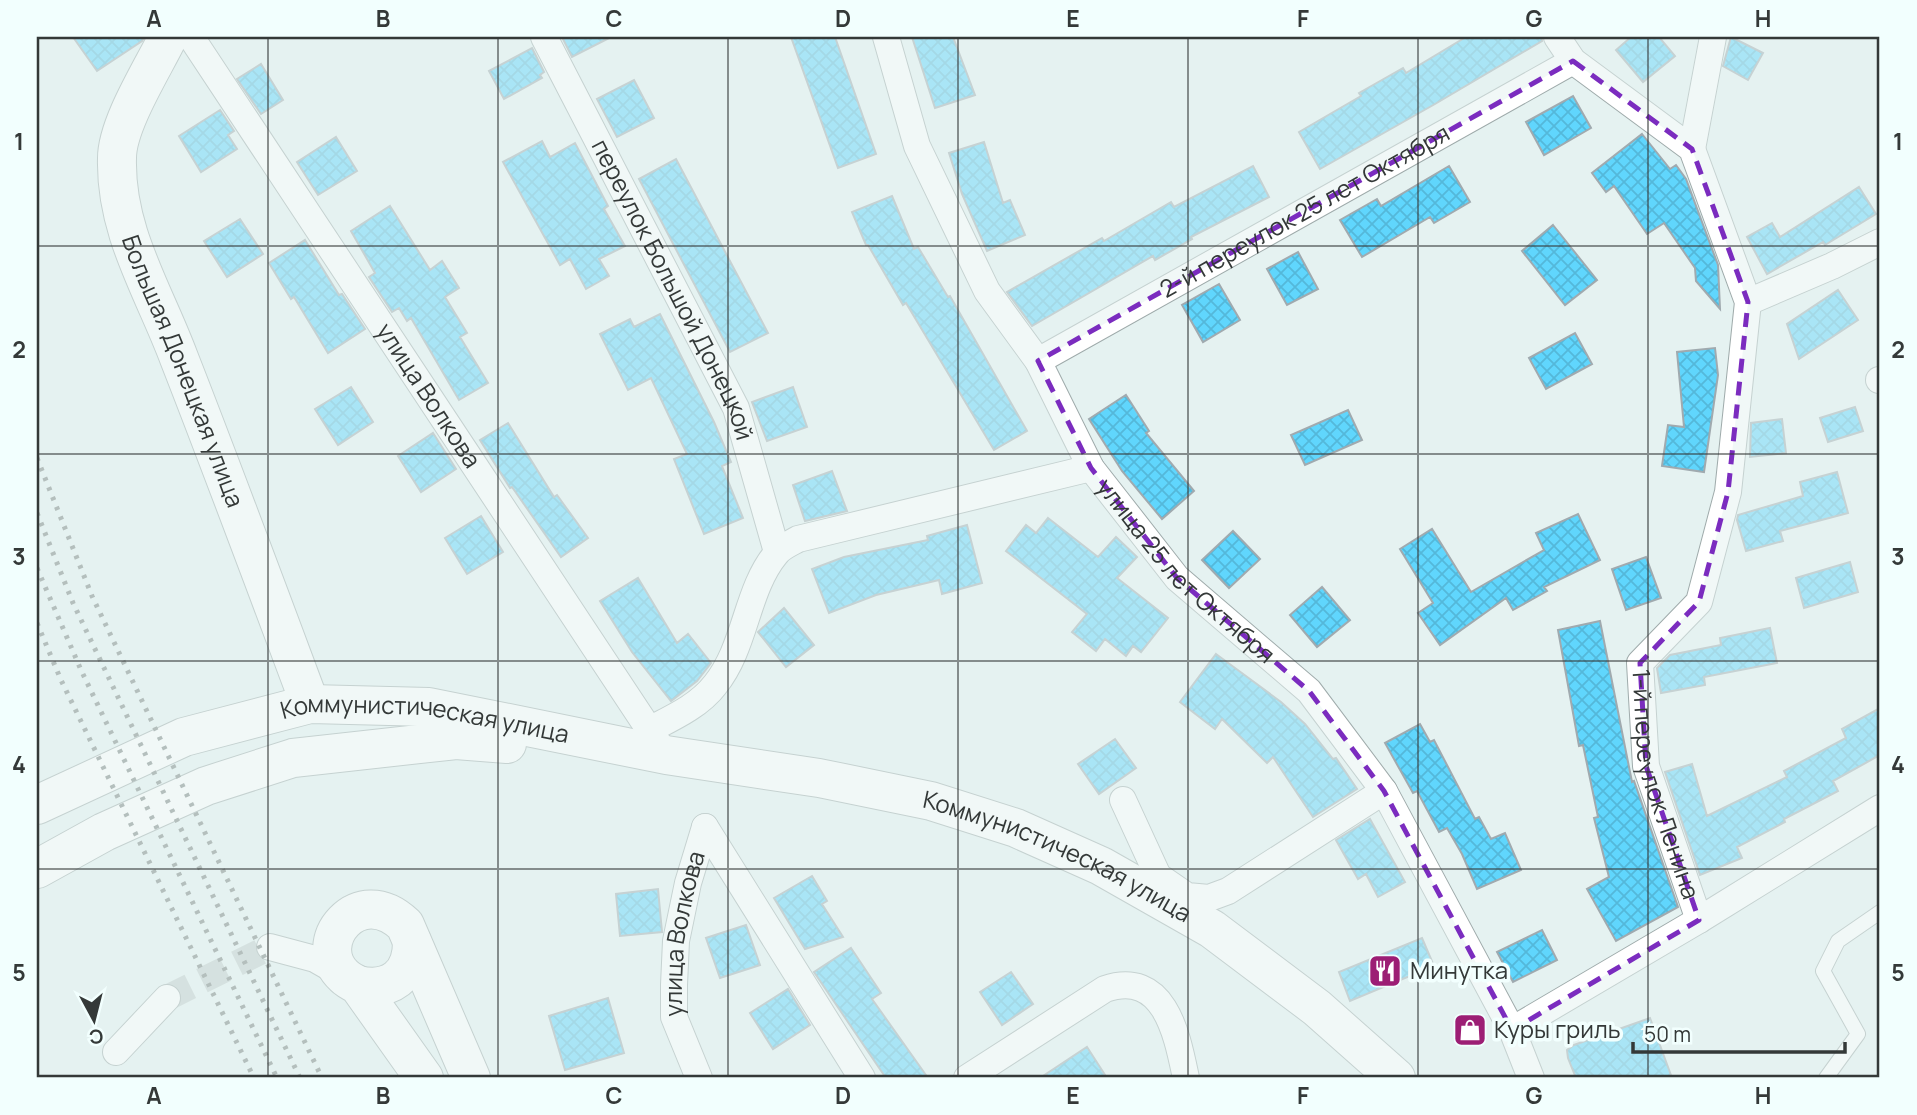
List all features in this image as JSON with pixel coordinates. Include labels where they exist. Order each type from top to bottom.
[{"type":"main road","name":"Большая Донецкая улица","points":[[168,37],[126,122],[117,155],[119,204],[136,258],[178,354],[310,704]]},
{"type":"main road","name":"Коммунистическая улица","points":[[37,805],[184,737],[310,704],[429,707],[658,742],[931,801],[1016,828],[1059,846],[1101,866],[1212,929],[1317,1008],[1396,1078]]},
{"type":"main road","name":"Коммунистическая улица","points":[[37,869],[104,832],[206,786],[293,758],[456,740],[658,742]]},
{"type":"main road","points":[[424,1078],[334,960],[333,942],[342,923],[360,911],[383,910],[405,925],[471,1078]]},
{"type":"main road","points":[[351,980],[372,988],[386,986],[400,978],[408,965],[412,942]]},
{"type":"street","name":"улица Волкова","points":[[191,37],[658,742]]},
{"type":"street","name":"переулок Большой Донецкой","points":[[544,37],[736,408],[777,552]]},
{"type":"street","name":"улица 25 лет Октября","points":[[886,37],[917,146],[987,291],[1038,361],[1091,468],[1177,578],[1309,691],[1384,791],[1512,1030],[1531,1078]]},
{"type":"street","points":[[1557,37],[1573,61],[1692,149],[1713,37]]},
{"type":"street","name":"2-й переулок 25 лет Октября","points":[[1038,361],[1573,61]]},
{"type":"street","name":"1-й переулок Ленина","points":[[1692,149],[1748,302],[1728,492],[1699,602],[1640,663],[1646,766],[1699,920]]},
{"type":"street","points":[[1748,302],[1880,242]]},
{"type":"street","points":[[658,742],[715,685],[732,657],[765,571],[777,552],[798,539],[1091,468]]},
{"type":"street","points":[[1123,800],[1158,876],[1187,896],[1209,898],[1228,891],[1384,791]]},
{"type":"street","points":[[1512,1030],[1699,920],[1880,808]]},
{"type":"street","name":"улица Волкова","points":[[699,1078],[674,1017],[674,985],[676,941],[688,883],[705,827],[862,1078]]},
{"type":"street","points":[[270,947],[315,959],[351,980]]},
{"type":"street","points":[[967,1078],[1105,989],[1122,983],[1138,988],[1157,999],[1173,1023],[1186,1078]]},
{"type":"street","points":[[116,1052],[167,998]]},
{"type":"lane","points":[[1826,1078],[1858,1034],[1823,971],[1838,941],[1880,912]]},
{"type":"highlighted area","points":[[1573,61],[1692,149],[1748,302],[1728,492],[1699,602],[1640,663],[1646,766],[1699,920],[1512,1030],[1384,791],[1309,691],[1177,578],[1091,468],[1038,361]]},
{"type":"building","points":[[73,37],[144,37],[97,71]]},
{"type":"building","points":[[562,37],[611,37],[572,57]]},
{"type":"building","points":[[791,37],[835,37],[876,154],[838,168]]},
{"type":"building","points":[[912,37],[953,37],[975,95],[935,108]]},
{"type":"building","points":[[1466,37],[1541,37],[1542,41],[1320,169],[1299,132],[1361,96],[1359,93],[1403,68],[1406,73]]},
{"type":"building","points":[[1631,37],[1659,37],[1675,56],[1643,82],[1616,50]]},
{"type":"building","points":[[1731,37],[1763,53],[1748,80],[1723,66]]},
{"type":"building","points":[[532,48],[544,72],[540,75],[542,78],[504,99],[489,71]]},
{"type":"building","points":[[261,64],[283,100],[261,114],[237,79]]},
{"type":"building","points":[[634,80],[654,118],[617,137],[597,99]]},
{"type":"building","points":[[1573,96],[1591,128],[1544,155],[1526,122]]},
{"type":"building","points":[[220,110],[234,131],[228,135],[237,149],[201,172],[179,136]]},
{"type":"building","points":[[1642,134],[1670,169],[1676,165],[1686,179],[1718,265],[1720,309],[1696,281],[1695,268],[1664,223],[1647,234],[1614,186],[1606,192],[1592,173]]},
{"type":"building","points":[[336,137],[357,171],[318,195],[297,162]]},
{"type":"building","points":[[542,141],[550,157],[575,143],[608,206],[604,209],[625,246],[599,259],[609,276],[586,289],[570,259],[560,265],[503,162]]},
{"type":"building","points":[[984,142],[1003,203],[1010,200],[1025,235],[987,251],[962,194],[949,153]]},
{"type":"building","points":[[676,159],[768,333],[730,352],[639,179]]},
{"type":"building","points":[[1253,166],[1269,197],[1191,237],[1192,239],[1155,260],[1153,256],[1032,326],[1007,292],[1171,202],[1174,207]]},
{"type":"building","points":[[1449,166],[1470,202],[1434,223],[1430,217],[1362,257],[1340,220],[1377,199],[1381,206]]},
{"type":"building","points":[[1859,187],[1876,214],[1825,245],[1823,242],[1767,274],[1747,237],[1772,223],[1780,237]]},
{"type":"building","points":[[892,196],[914,249],[918,247],[948,297],[950,296],[1027,431],[994,450],[906,303],[903,305],[866,245],[852,212]]},
{"type":"building","points":[[390,206],[430,270],[442,261],[459,288],[445,297],[467,333],[460,337],[488,383],[459,400],[411,318],[407,321],[399,308],[392,312],[369,277],[375,273],[351,231]]},
{"type":"building","points":[[240,219],[263,254],[227,277],[204,241]]},
{"type":"building","points":[[1553,225],[1597,280],[1565,305],[1522,251]]},
{"type":"building","points":[[305,240],[339,295],[342,294],[365,329],[328,353],[294,297],[291,299],[269,263]]},
{"type":"building","points":[[1298,252],[1318,289],[1287,305],[1267,269]]},
{"type":"building","points":[[1219,284],[1240,320],[1203,342],[1182,305]]},
{"type":"building","points":[[1838,290],[1858,320],[1799,359],[1787,324]]},
{"type":"building","points":[[660,314],[731,462],[722,466],[743,518],[704,534],[674,459],[687,454],[651,378],[628,390],[600,334],[630,319],[634,327]]},
{"type":"building","points":[[1575,333],[1592,364],[1546,389],[1529,358]]},
{"type":"building","points":[[1715,348],[1718,375],[1704,472],[1662,466],[1668,425],[1684,427],[1677,352]]},
{"type":"building","points":[[351,387],[373,422],[338,445],[315,409]]},
{"type":"building","points":[[793,387],[807,427],[767,441],[752,402]]},
{"type":"building","points":[[1126,395],[1149,431],[1146,433],[1194,491],[1162,519],[1122,471],[1089,419]]},
{"type":"building","points":[[1855,407],[1863,431],[1828,442],[1820,418]]},
{"type":"building","points":[[1348,410],[1362,440],[1305,465],[1291,435]]},
{"type":"building","points":[[1782,419],[1786,453],[1750,457],[1751,423]]},
{"type":"building","points":[[508,423],[554,497],[557,495],[588,538],[561,557],[512,487],[510,488],[480,440]]},
{"type":"building","points":[[433,433],[456,469],[421,492],[398,456]]},
{"type":"building","points":[[832,471],[847,511],[805,521],[793,485]]},
{"type":"building","points":[[1837,472],[1848,513],[1780,531],[1783,541],[1746,551],[1738,515],[1803,496],[1800,482]]},
{"type":"building","points":[[1578,514],[1600,560],[1544,587],[1547,591],[1513,610],[1506,598],[1440,645],[1418,613],[1433,603],[1400,549],[1432,529],[1471,592],[1544,550],[1536,533]]},
{"type":"building","points":[[481,516],[503,552],[467,574],[445,538]]},
{"type":"building","points":[[1048,518],[1098,557],[1116,537],[1137,557],[1117,578],[1168,618],[1141,652],[1133,646],[1126,656],[1105,639],[1096,651],[1072,632],[1087,614],[1006,551],[1026,525],[1036,533]]},
{"type":"building","points":[[967,525],[982,583],[942,594],[939,580],[876,595],[829,613],[812,569],[844,557],[928,540],[927,536]]},
{"type":"building","points":[[1233,531],[1260,559],[1229,588],[1202,560]]},
{"type":"building","points":[[1646,557],[1661,598],[1626,610],[1612,569]]},
{"type":"building","points":[[1850,562],[1858,592],[1804,608],[1796,578]]},
{"type":"building","points":[[638,578],[677,643],[688,634],[711,663],[697,681],[671,701],[632,652],[600,601]]},
{"type":"building","points":[[1322,587],[1350,620],[1317,647],[1290,615]]},
{"type":"building","points":[[784,608],[814,645],[786,667],[758,632]]},
{"type":"building","points":[[1600,621],[1632,782],[1634,781],[1678,907],[1616,941],[1587,889],[1609,877],[1594,818],[1598,817],[1583,745],[1579,746],[1558,630]]},
{"type":"building","points":[[1770,628],[1777,663],[1704,677],[1705,685],[1661,693],[1657,668],[1670,655],[1721,645],[1720,638]]},
{"type":"building","points":[[1216,654],[1281,702],[1305,724],[1333,759],[1336,758],[1357,789],[1313,817],[1273,757],[1267,763],[1222,719],[1215,729],[1180,702]]},
{"type":"building","points":[[1880,708],[1880,755],[1833,781],[1838,791],[1737,847],[1742,858],[1700,875],[1665,772],[1692,764],[1707,816],[1787,777],[1784,771],[1846,738],[1842,729]]},
{"type":"building","points":[[1420,724],[1430,742],[1434,740],[1475,819],[1479,817],[1491,839],[1505,833],[1521,870],[1477,889],[1447,828],[1439,832],[1417,791],[1413,793],[1385,743]]},
{"type":"building","points":[[1115,739],[1136,768],[1099,794],[1078,764]]},
{"type":"building","points":[[1370,819],[1405,882],[1378,897],[1366,874],[1358,879],[1336,840]]},
{"type":"building","points":[[812,876],[827,901],[822,904],[843,937],[805,949],[774,898]]},
{"type":"building","points":[[658,889],[662,932],[620,936],[616,894]]},
{"type":"building","points":[[746,925],[760,965],[720,978],[706,938]]},
{"type":"building","points":[[1542,930],[1557,960],[1513,982],[1497,952]]},
{"type":"building","points":[[1422,938],[1434,966],[1350,1001],[1339,972]]},
{"type":"building","points":[[851,948],[881,993],[872,999],[928,1078],[886,1078],[814,972]]},
{"type":"building","points":[[1011,972],[1033,1004],[1002,1025],[980,992]]},
{"type":"building","points":[[788,989],[810,1025],[773,1049],[750,1013]]},
{"type":"building","points":[[608,998],[624,1053],[565,1070],[549,1016]]},
{"type":"building","points":[[1650,1018],[1672,1078],[1576,1078],[1567,1050],[1574,1045]]},
{"type":"building","points":[[1087,1047],[1107,1078],[1040,1078]]},
{"type":"tunnel","points":[[167,998],[270,947]]},
{"type":"railway","points":[[37,458],[92,596],[322,1078]]},
{"type":"railway","points":[[37,513],[73,603],[300,1078]]},
{"type":"railway","points":[[37,568],[81,670],[277,1078]]},
{"type":"railway","points":[[37,623],[61,680],[254,1078]]},
{"type":"place","name":"Минутка","points":[[1385,971]]},
{"type":"place","name":"Куры гриль","points":[[1470,1030]]}]
